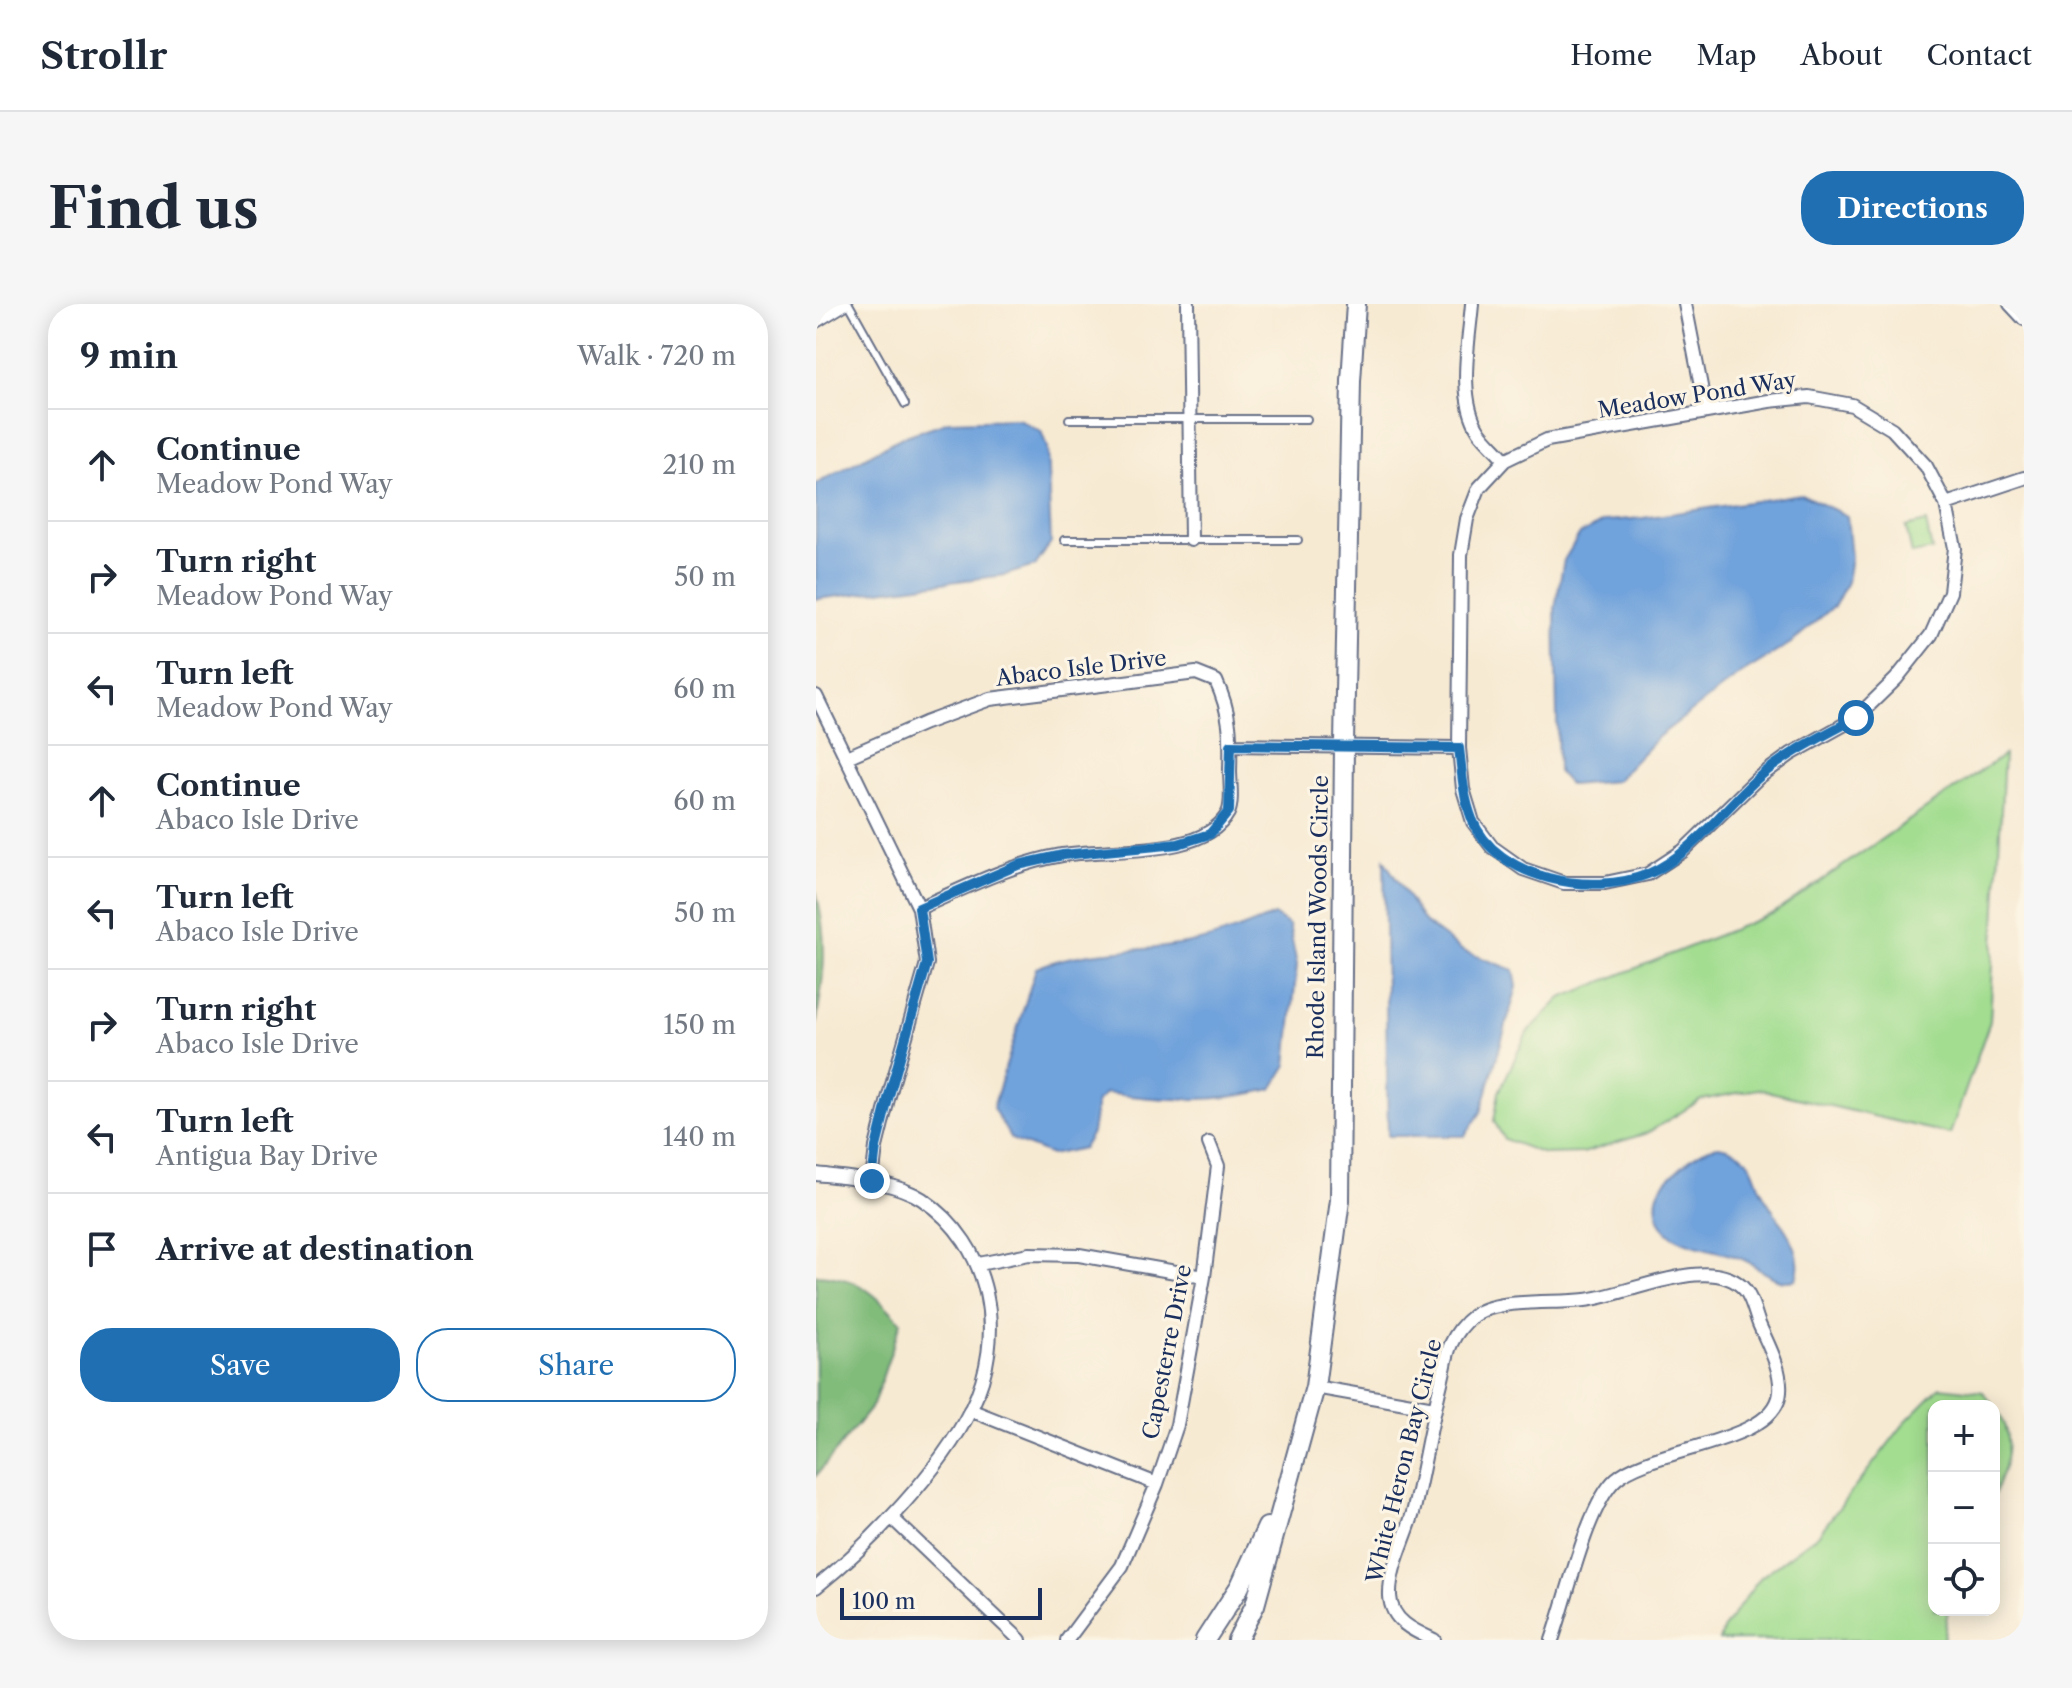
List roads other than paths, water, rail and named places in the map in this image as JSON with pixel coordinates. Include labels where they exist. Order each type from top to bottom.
[{"type":"street","points":[[816,321],[846,304]]},
{"type":"street","points":[[1188,304],[1191,540]]},
{"type":"street","name":"Rhode Island Woods Circle","points":[[1237,1640],[1255,1605],[1315,1387],[1340,1200],[1344,744],[1351,381],[1356,304]]},
{"type":"street","points":[[1472,304],[1467,378],[1469,406],[1479,430],[1505,460]]},
{"type":"street","points":[[1685,304],[1706,412]]},
{"type":"street","points":[[2010,304],[2024,319]]},
{"type":"street","name":"Meadow Pond Way","points":[[1809,397],[1852,405],[1892,429],[1926,466],[1946,504],[1955,548],[1950,592],[1931,635],[1896,679],[1856,718],[1791,754],[1758,778],[1683,851],[1648,874],[1605,883],[1564,883],[1523,869],[1492,847],[1473,822],[1463,789],[1459,748],[1461,555],[1467,519],[1479,488],[1505,460],[1547,440],[1706,412],[1809,397]]},
{"type":"street","points":[[1946,504],[2024,478]]},
{"type":"street","name":"Abaco Isle Drive","points":[[847,757],[990,699],[1196,673],[1216,681],[1227,705],[1231,745],[1229,811],[1210,834],[1178,844],[1063,855],[1018,865],[919,908]]},
{"type":"street","points":[[816,696],[919,908],[927,963],[888,1099],[876,1147],[872,1181]]},
{"type":"street","points":[[1231,745],[1344,744],[1459,748]]},
{"type":"street","name":"Capesterre Drive","points":[[1067,1640],[1122,1566],[1157,1484],[1177,1425],[1204,1277],[1218,1166],[1209,1143]]},
{"type":"street","points":[[816,1174],[872,1181],[920,1198],[958,1232],[979,1264],[988,1296],[991,1333],[985,1373],[970,1410],[942,1454],[891,1517],[816,1587]]},
{"type":"street","points":[[979,1264],[1029,1254],[1079,1255],[1204,1277]]},
{"type":"street","name":"White Heron Bay Circle","points":[[1434,1640],[1413,1631],[1396,1617],[1390,1597],[1393,1576],[1413,1512],[1434,1408],[1451,1344],[1463,1325],[1477,1313],[1498,1304],[1555,1304],[1604,1298],[1689,1274],[1722,1274],[1746,1290],[1778,1370],[1780,1394],[1773,1412],[1748,1430],[1640,1463],[1616,1479],[1597,1504],[1552,1640]]},
{"type":"street","points":[[1315,1387],[1434,1408]]},
{"type":"street","points":[[970,1410],[1157,1484]]},
{"type":"street","name":"Rhode Island Woods Circle","points":[[1205,1640],[1240,1586],[1291,1477]]},
{"type":"street","points":[[891,1517],[1020,1640]]},
{"type":"lane","points":[[846,304],[905,404]]},
{"type":"lane","points":[[1069,419],[1307,419]]},
{"type":"lane","points":[[1064,540],[1298,540]]},
{"type":"water","points":[[1018,419],[1041,431],[1047,447],[1051,543],[1035,566],[1005,575],[816,599],[816,484],[900,438],[949,421]]},
{"type":"water","points":[[1801,494],[1847,516],[1851,558],[1847,582],[1835,605],[1791,643],[1739,675],[1658,737],[1616,781],[1570,785],[1558,772],[1555,608],[1564,560],[1580,534],[1605,521]]},
{"type":"water","points":[[1384,860],[1424,922],[1463,951],[1514,970],[1517,987],[1481,1112],[1465,1136],[1388,1136]]},
{"type":"water","points":[[1274,915],[1289,925],[1297,965],[1287,1065],[1272,1089],[1231,1097],[1189,1099],[1106,1093],[1097,1102],[1092,1133],[1083,1148],[1051,1155],[1011,1139],[993,1108],[1036,968],[1090,954],[1196,942]]},
{"type":"water","points":[[1719,1146],[1738,1152],[1751,1166],[1765,1199],[1793,1244],[1797,1255],[1796,1279],[1782,1281],[1742,1259],[1691,1245],[1669,1233],[1661,1224],[1656,1205],[1662,1186],[1694,1156]]}]
